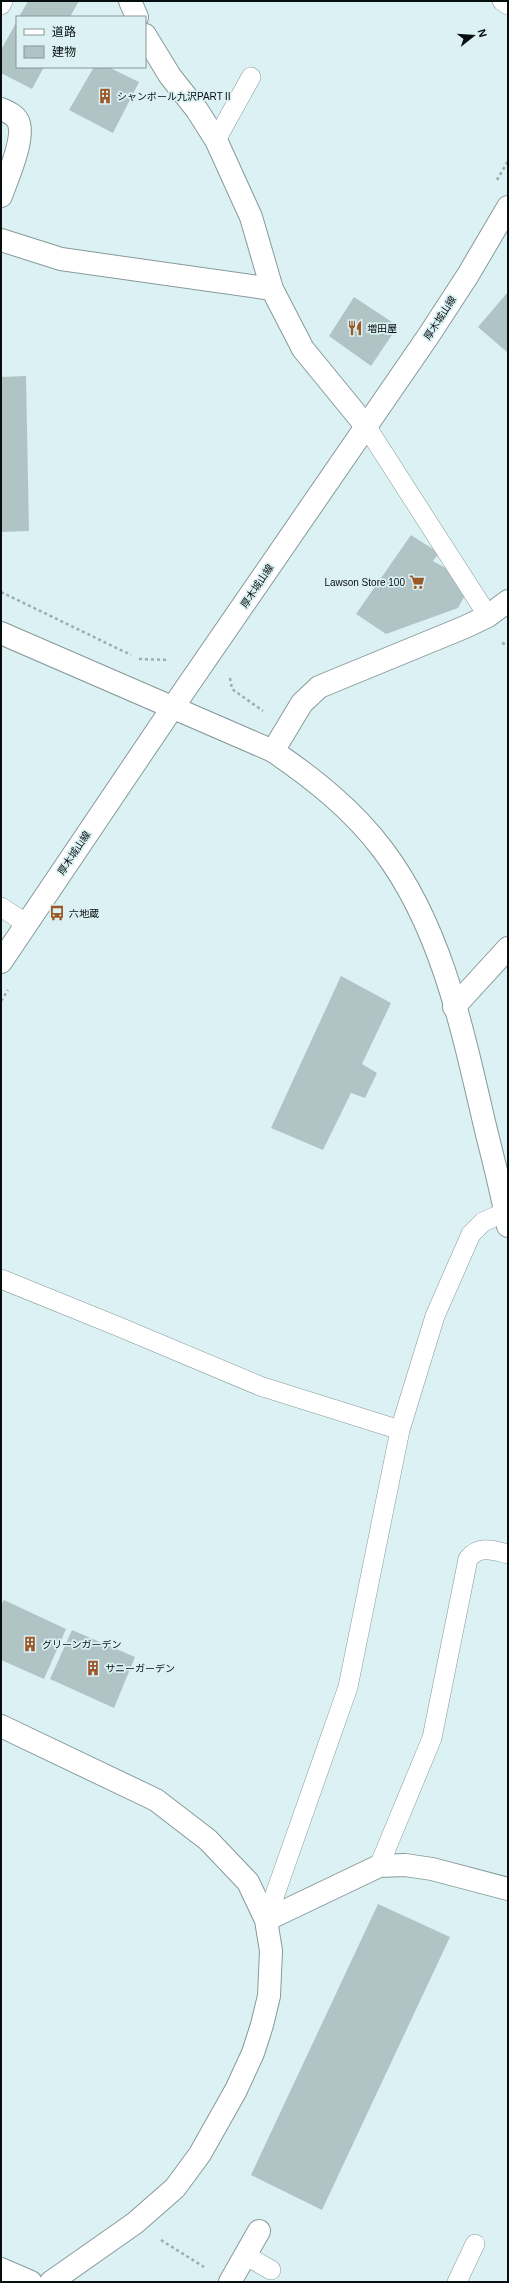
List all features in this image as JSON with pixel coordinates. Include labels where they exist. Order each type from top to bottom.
[{"type":"street","points":[[130,1],[137,16]]},
{"type":"street","points":[[146,37],[170,76],[197,110],[216,140],[251,217],[272,289],[303,349],[366,426]]},
{"type":"street","points":[[1,109],[13,115],[18,120],[21,134],[1,196]]},
{"type":"street","name":"厚木城山線","points":[[1,962],[468,275],[508,206]]},
{"type":"street","points":[[1,240],[61,259],[272,289]]},
{"type":"street","points":[[273,751],[302,703],[319,687],[464,628],[488,616],[508,601]]},
{"type":"street","points":[[1,633],[273,751],[306,774],[343,806],[370,834],[392,863],[415,903],[430,936],[454,1007],[477,1089],[501,1159],[507,1219]]},
{"type":"street","points":[[454,1007],[508,948]]},
{"type":"street","points":[[1,1726],[156,1800],[208,1840],[248,1882],[266,1920],[271,1951],[269,1989],[262,2025],[253,2053],[236,2090],[200,2154],[175,2188],[135,2223],[51,2282]]},
{"type":"street","points":[[266,1920],[380,1866],[405,1865],[432,1869],[508,1889]]},
{"type":"street","points":[[230,2282],[259,2231]]},
{"type":"street","points":[[1,2270],[31,2282]]},
{"type":"lane","points":[[1,5],[3,1]]},
{"type":"lane","points":[[502,1],[508,5]]},
{"type":"lane","points":[[216,140],[251,77]]},
{"type":"lane","points":[[366,426],[488,616]]},
{"type":"lane","points":[[1,907],[27,924]]},
{"type":"lane","points":[[266,1920],[348,1687],[400,1430],[435,1316],[471,1234],[483,1222],[507,1219]]},
{"type":"lane","points":[[1,1280],[260,1386],[400,1430]]},
{"type":"lane","points":[[380,1866],[432,1738],[468,1559],[474,1552],[485,1549],[508,1554]]},
{"type":"lane","points":[[461,2281],[475,2244]]},
{"type":"lane","points":[[245,2255],[271,2270]]},
{"type":"path","points":[[1,592],[139,659],[156,661]]},
{"type":"path","points":[[229,674],[232,689],[266,714]]},
{"type":"path","points":[[135,2223],[207,2269]]},
{"type":"building","points":[[28,1],[79,1],[71,16],[20,16]]},
{"type":"building","points":[[16,23],[16,68],[43,68],[32,89],[1,73],[1,50]]},
{"type":"building","name":"シャンポール九沢PARTⅡ","points":[[93,68],[110,68],[139,82],[113,133],[69,110]]},
{"type":"building","points":[[508,292],[508,353],[478,327]]},
{"type":"building","points":[[354,297],[398,326],[371,366],[329,336]]},
{"type":"building","points":[[26,376],[29,531],[1,532],[1,377]]},
{"type":"building","name":"Lawson Store 100","points":[[411,535],[439,553],[433,561],[449,570],[465,595],[458,608],[386,634],[356,614]]},
{"type":"building","points":[[341,976],[391,1003],[362,1064],[377,1073],[365,1098],[351,1093],[323,1150],[271,1128]]},
{"type":"building","name":"グリーンガーデン","points":[[4,1600],[66,1629],[44,1679],[1,1660],[1,1605]]},
{"type":"building","name":"サニーガーデン","points":[[72,1630],[135,1657],[114,1708],[50,1679]]},
{"type":"building","points":[[378,1904],[450,1937],[322,2210],[251,2175]]},
{"type":"place","name":"シャンポール九沢PARTⅡ","points":[[105,96]]},
{"type":"place","name":"増田屋","points":[[355,328]]},
{"type":"place","name":"Lawson Store 100","points":[[417,582]]},
{"type":"place","name":"六地蔵","points":[[57,913]]},
{"type":"place","name":"グリーンガーデン","points":[[30,1644]]},
{"type":"place","name":"サニーガーデン","points":[[93,1668]]}]
